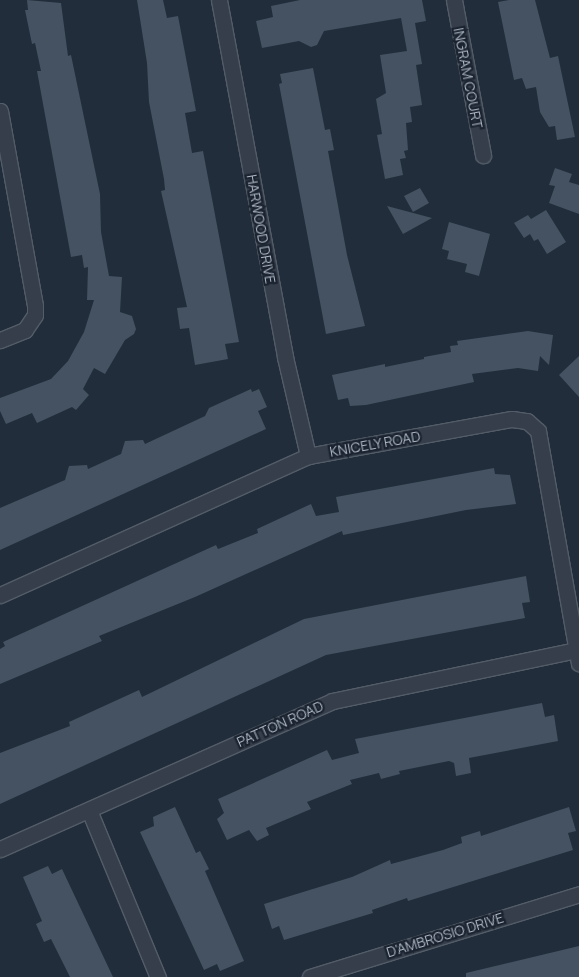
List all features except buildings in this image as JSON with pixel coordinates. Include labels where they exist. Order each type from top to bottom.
[{"type":"street","name":"HARWOOD DRIVE","points":[[218,0],[285,357],[308,456]]},
{"type":"street","name":"INGRAM COURT","points":[[454,0],[483,155]]},
{"type":"street","points":[[0,111],[35,306],[35,315],[25,330],[0,340]]},
{"type":"street","name":"KNICELY ROAD","points":[[0,595],[308,456],[512,419],[527,421],[538,431],[578,657]]},
{"type":"street","name":"PATTON ROAD","points":[[0,849],[332,701],[578,657]]},
{"type":"street","points":[[89,810],[158,977]]},
{"type":"street","name":"D'AMBROSIO DRIVE","points":[[310,977],[579,894]]}]
